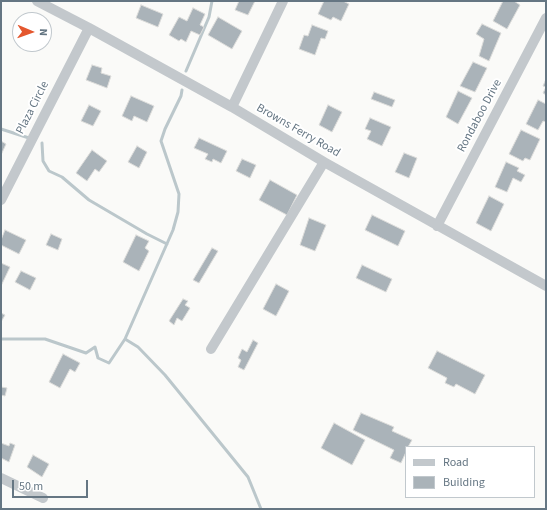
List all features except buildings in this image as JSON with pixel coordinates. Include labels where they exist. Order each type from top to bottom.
[{"type":"street","name":"Browns Ferry Road","points":[[36,1],[89,28],[232,107],[324,162],[546,286]]},
{"type":"street","points":[[232,107],[283,1]]},
{"type":"street","name":"Rondaboo Drive","points":[[438,226],[546,18]]},
{"type":"street","name":"Plaza Circle","points":[[1,200],[89,28]]},
{"type":"street","points":[[211,349],[324,162]]},
{"type":"street","points":[[1,478],[43,498]]},
{"type":"waterway","points":[[186,71],[209,17],[212,1]]},
{"type":"waterway","points":[[1,339],[45,339],[86,353],[95,347],[98,358],[109,363],[125,339],[173,230],[178,212],[179,194],[161,141],[165,129],[181,96],[182,90]]},
{"type":"waterway","points":[[1,129],[29,138]]},
{"type":"waterway","points":[[42,143],[43,161],[49,171],[62,177],[89,200],[167,244]]},
{"type":"waterway","points":[[125,339],[138,347],[165,375],[248,477],[261,509]]}]
